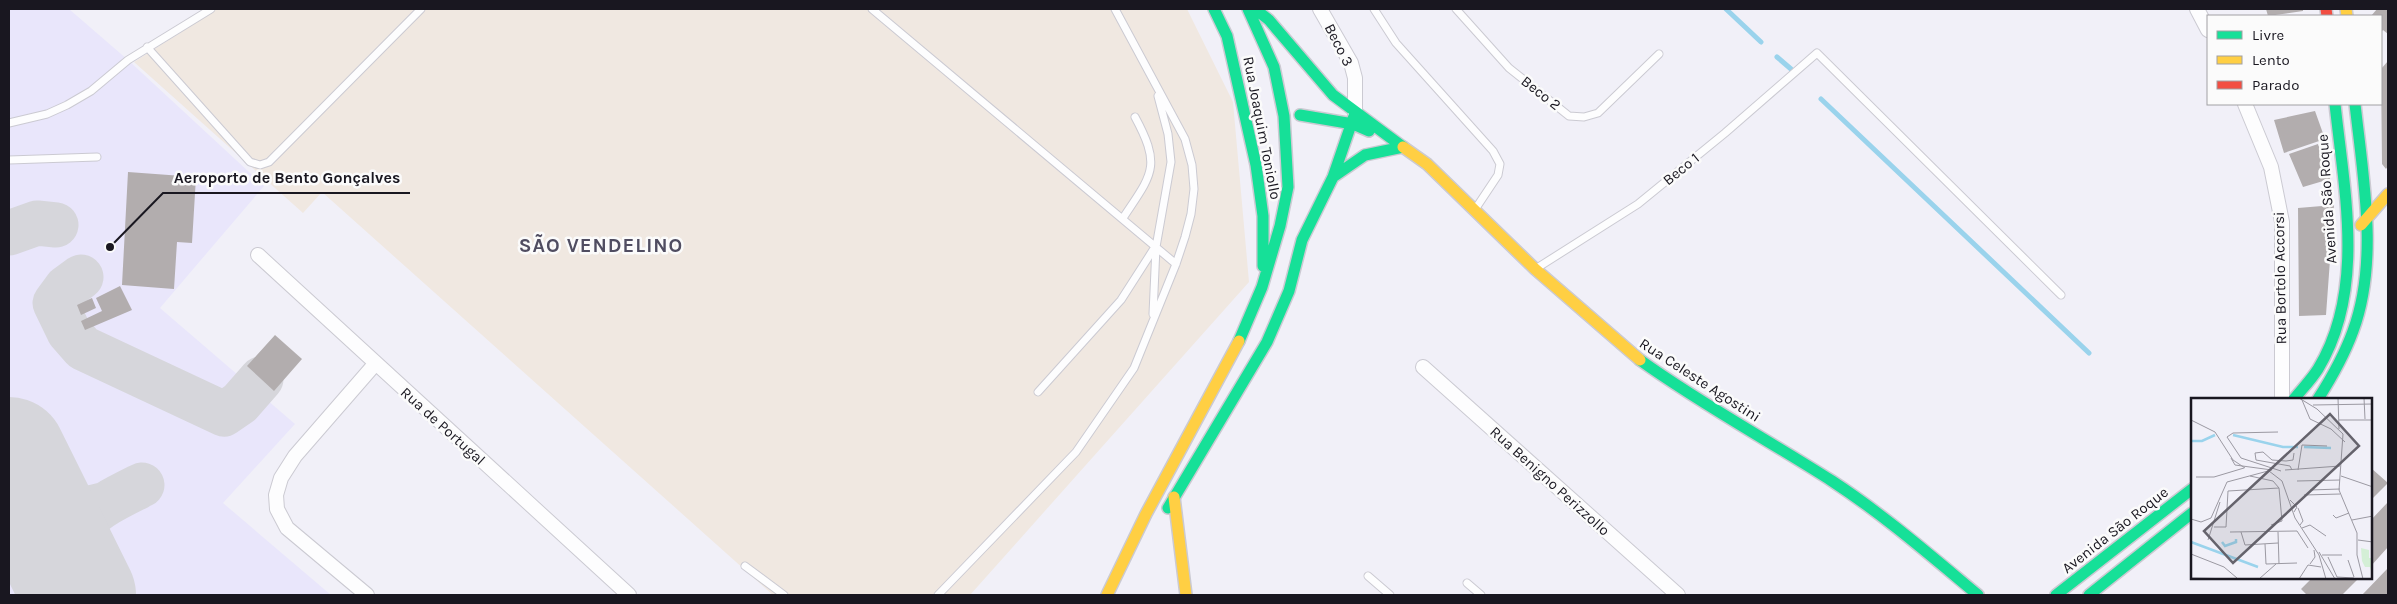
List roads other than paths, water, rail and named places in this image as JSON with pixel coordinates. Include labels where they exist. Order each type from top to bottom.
[{"type":"main road","name":"Rua Joaquim Toniollo","points":[[1214,9],[1228,36],[1256,165],[1263,216],[1262,287]]},
{"type":"main road","points":[[1107,595],[1146,514],[1245,329],[1262,287],[1280,226],[1287,178],[1284,116],[1274,67],[1248,9]]},
{"type":"main road","points":[[1255,9],[1270,20],[1354,118]]},
{"type":"main road","points":[[1264,9],[1282,53]]},
{"type":"main road","name":"Avenida São Roque","points":[[2295,398],[2318,368],[2344,303],[2348,239],[2335,105]]},
{"type":"main road","points":[[2319,398],[2345,357],[2354,332],[2367,262],[2366,219],[2355,105]]},
{"type":"main road","points":[[1299,116],[1354,118]]},
{"type":"main road","points":[[1161,521],[1267,342],[1289,291],[1302,240],[1333,177],[1354,118]]},
{"type":"main road","name":"Rua Celeste Agostini","points":[[1354,118],[1403,147],[1427,164],[1535,269],[1637,358],[1673,384],[1832,481],[1883,516],[1978,595]]},
{"type":"main road","points":[[1333,177],[1354,160],[1376,149],[1403,147]]},
{"type":"main road","points":[[2348,239],[2388,194]]},
{"type":"main road","points":[[1302,211],[1302,240]]},
{"type":"main road","name":"Avenida São Roque","points":[[2056,595],[2191,490]]},
{"type":"main road","points":[[1174,497],[1186,595]]},
{"type":"main road","points":[[2089,595],[2191,514]]},
{"type":"street","name":"Beco 3","points":[[1320,9],[1351,64],[1355,78],[1354,118]]},
{"type":"street","points":[[2197,9],[2207,28]]},
{"type":"street","name":"Rua Bortolo Accorsi","points":[[2245,105],[2272,167],[2282,222],[2282,398]]},
{"type":"street","name":"Rua de Portugal","points":[[258,256],[629,595]]},
{"type":"street","points":[[366,595],[288,528],[277,509],[276,495],[281,478],[295,456],[375,364]]},
{"type":"street","name":"Rua Benigno Perizzollo","points":[[1423,367],[1678,595]]},
{"type":"lane","points":[[9,122],[47,114],[68,105],[91,91],[128,60],[212,9]]},
{"type":"lane","points":[[148,47],[250,162],[260,165],[269,162],[420,9]]},
{"type":"lane","points":[[872,9],[1124,218],[1176,264]]},
{"type":"lane","points":[[938,595],[1076,452],[1134,368],[1176,264],[1191,214],[1194,189],[1192,165],[1185,138],[1114,9]]},
{"type":"lane","points":[[1374,9],[1396,43],[1492,151],[1500,164],[1498,175],[1474,211]]},
{"type":"lane","name":"Beco 2","points":[[1456,9],[1509,68],[1569,116],[1584,117],[1598,112],[1658,54]]},
{"type":"lane","name":"Beco 1","points":[[1535,269],[1638,204],[1817,54],[2061,294]]},
{"type":"lane","points":[[1153,319],[1156,247],[1170,162],[1168,134],[1155,86]]},
{"type":"lane","points":[[1124,218],[1149,179],[1151,158],[1148,141],[1135,117]]},
{"type":"lane","points":[[9,160],[97,157]]},
{"type":"lane","points":[[1038,392],[1121,300],[1156,247]]},
{"type":"lane","points":[[745,566],[784,595]]},
{"type":"lane","points":[[1368,576],[1390,595]]},
{"type":"lane","points":[[1467,583],[1481,595]]},
{"type":"waterway","points":[[1726,9],[1761,42]]},
{"type":"waterway","points":[[1777,57],[1791,69]]},
{"type":"waterway","points":[[1821,99],[2089,353]]},
{"type":"place","name":"Aeroporto de Bento Gonçalves","points":[[110,247]]},
{"type":"district","name":"SÃO VENDELINO","points":[[601,245]]}]
